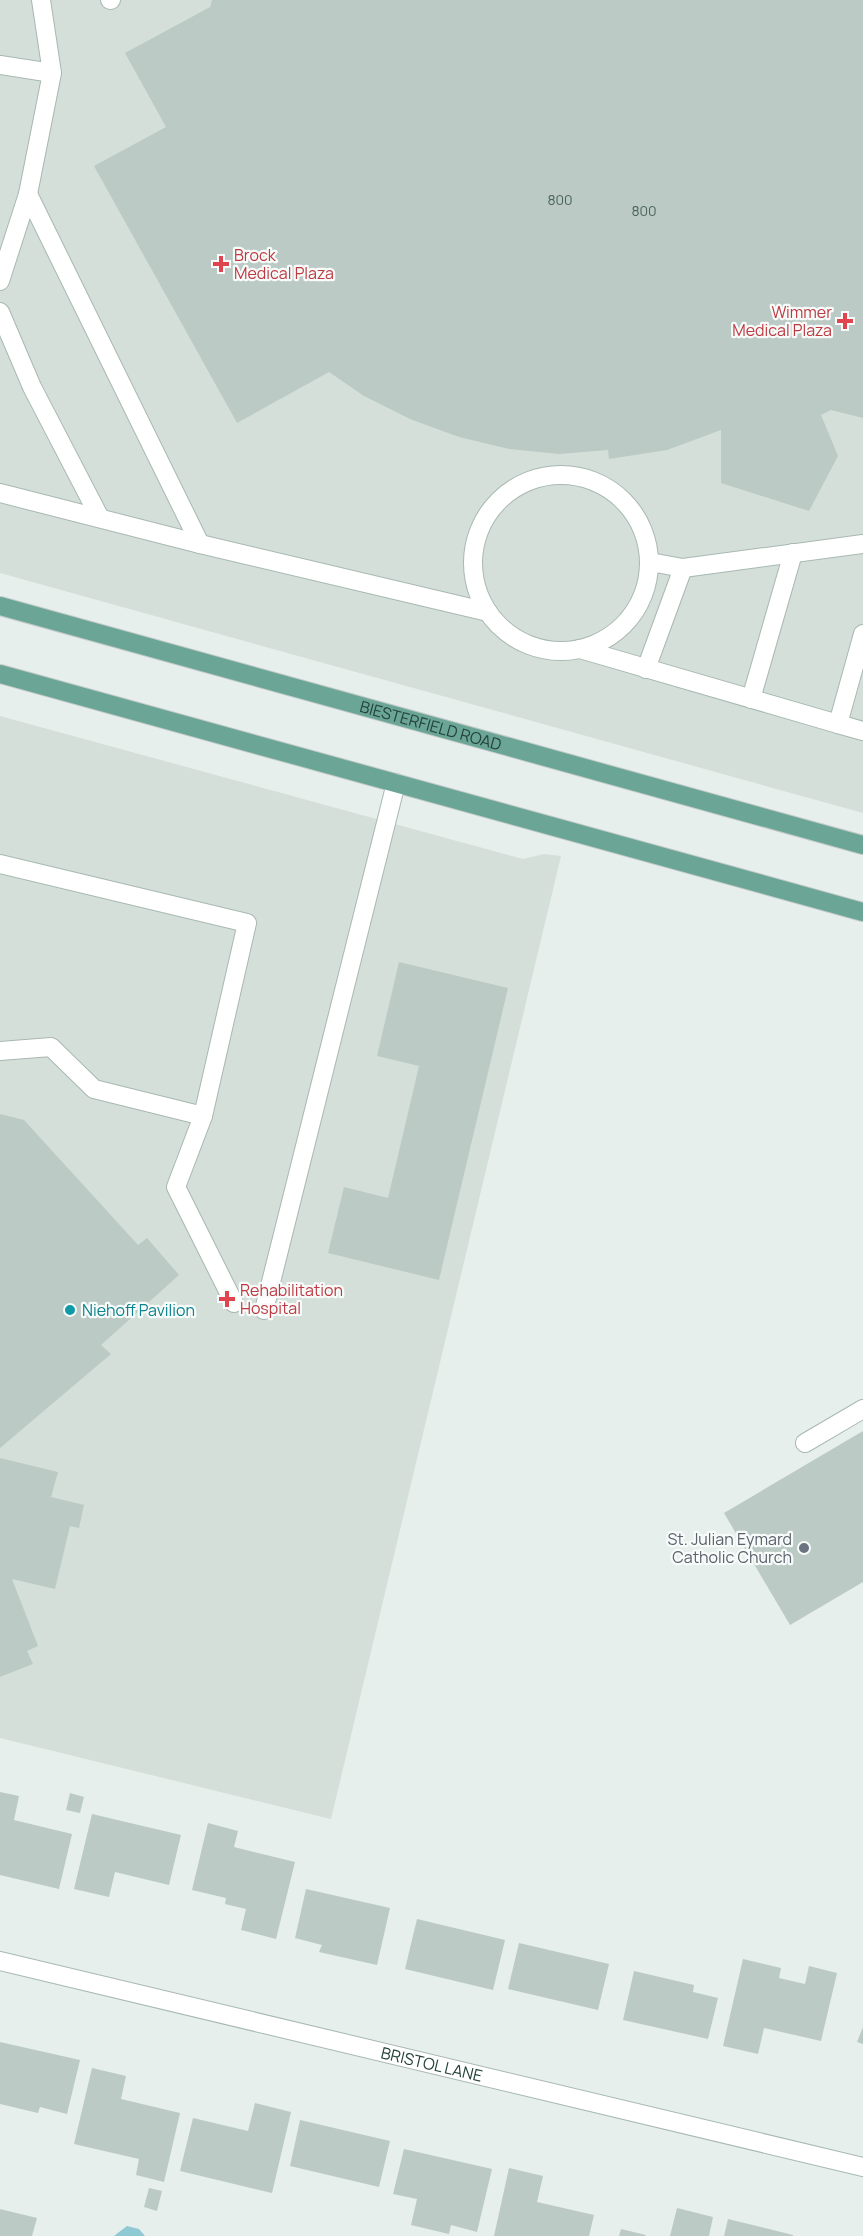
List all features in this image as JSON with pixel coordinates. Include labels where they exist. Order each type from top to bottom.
[{"type":"main road","name":"BIESTERFIELD ROAD","points":[[0,606],[863,845]]},
{"type":"main road","points":[[0,674],[863,912]]},
{"type":"street","points":[[0,282],[28,194],[52,73],[41,0]]},
{"type":"street","points":[[0,66],[52,73]]},
{"type":"street","points":[[28,194],[200,544]]},
{"type":"street","points":[[0,312],[32,387],[100,518]]},
{"type":"street","points":[[550,476],[579,476],[607,487],[630,507],[645,532],[650,562],[645,591],[631,618],[608,638],[580,649],[554,651],[529,644],[506,631],[488,612],[476,585],[473,555],[481,526],[498,502],[521,484],[550,476]]},
{"type":"street","points":[[0,493],[200,544],[488,612]]},
{"type":"street","points":[[650,562],[683,568],[863,544]]},
{"type":"street","points":[[750,699],[793,553]]},
{"type":"street","points":[[646,669],[683,568]]},
{"type":"street","points":[[838,724],[863,634]]},
{"type":"street","points":[[580,649],[863,731]]},
{"type":"street","points":[[264,1310],[396,783]]},
{"type":"street","points":[[0,864],[246,923],[203,1116],[176,1187],[234,1303]]},
{"type":"street","points":[[0,1051],[51,1047],[94,1089],[203,1116]]},
{"type":"street","points":[[805,1443],[863,1409]]},
{"type":"street","name":"BRISTOL LANE","points":[[0,1961],[863,2167]]},
{"type":"shaded area","points":[[0,0],[863,0],[863,813],[0,573]]},
{"type":"shaded area","name":"Rehabilitation Hospital","points":[[0,716],[523,859],[544,854],[561,856],[331,1819],[0,1738]]},
{"type":"water","points":[[127,2226],[139,2229],[145,2236],[114,2236]]},
{"type":"building","points":[[212,0],[863,0],[863,418],[831,410],[821,415],[838,456],[809,511],[721,483],[721,430],[667,450],[609,459],[608,450],[559,454],[509,449],[459,437],[410,419],[364,396],[329,372],[237,423],[94,166],[166,127],[125,53],[210,7]]},
{"type":"building","points":[[399,962],[508,988],[439,1280],[328,1253],[344,1187],[388,1198],[419,1066],[377,1056]]},
{"type":"building","name":"Niehoff Pavilion","points":[[0,1114],[24,1120],[138,1245],[147,1238],[179,1275],[101,1345],[111,1354],[0,1448]]},
{"type":"building","name":"St. Julian Eymard Catholic Church","points":[[863,1431],[863,1582],[790,1625],[724,1513]]},
{"type":"building","points":[[0,1458],[58,1472],[51,1497],[84,1505],[79,1528],[70,1526],[55,1589],[12,1579],[38,1646],[27,1651],[33,1664],[0,1677]]},
{"type":"building","points":[[0,1792],[19,1796],[14,1820],[72,1834],[59,1889],[0,1875]]},
{"type":"building","points":[[70,1793],[84,1797],[80,1813],[66,1810]]},
{"type":"building","points":[[92,1814],[181,1835],[169,1885],[115,1872],[109,1897],[74,1889]]},
{"type":"building","points":[[208,1823],[238,1831],[234,1847],[295,1862],[276,1939],[241,1930],[246,1909],[225,1904],[226,1898],[192,1890]]},
{"type":"building","points":[[306,1889],[390,1908],[377,1965],[319,1952],[322,1945],[295,1938]]},
{"type":"building","points":[[417,1919],[505,1940],[493,1990],[405,1969]]},
{"type":"building","points":[[519,1943],[609,1964],[598,2010],[508,1989]]},
{"type":"building","points":[[743,1959],[781,1968],[779,1978],[805,1984],[809,1966],[837,1973],[821,2041],[764,2028],[758,2054],[723,2046]]},
{"type":"building","points":[[634,1971],[694,1985],[693,1992],[718,1998],[708,2039],[623,2020]]},
{"type":"building","points":[[863,2027],[863,2044],[857,2042]]},
{"type":"building","points":[[0,2042],[80,2060],[67,2114],[40,2107],[38,2113],[0,2104]]},
{"type":"building","points":[[92,2068],[126,2076],[121,2099],[180,2113],[164,2182],[136,2175],[139,2159],[74,2144]]},
{"type":"building","points":[[255,2103],[291,2112],[272,2193],[180,2171],[193,2118],[248,2131]]},
{"type":"building","points":[[300,2120],[390,2141],[379,2187],[290,2166]]},
{"type":"building","points":[[404,2149],[492,2169],[477,2232],[451,2225],[449,2234],[411,2225],[417,2199],[393,2194]]},
{"type":"building","points":[[509,2168],[543,2176],[537,2202],[594,2215],[589,2236],[494,2236]]},
{"type":"building","points":[[149,2188],[162,2191],[157,2211],[144,2207]]},
{"type":"building","points":[[677,2208],[713,2217],[709,2236],[670,2236]]},
{"type":"building","points":[[0,2209],[37,2218],[32,2236],[0,2236]]},
{"type":"building","points":[[728,2219],[793,2235],[793,2236],[724,2236]]},
{"type":"building","points":[[621,2229],[646,2235],[619,2236]]},
{"type":"place","name":"Brock Medical Plaza","points":[[221,264]]},
{"type":"place","name":"Wimmer Medical Plaza","points":[[845,321]]},
{"type":"place","name":"Rehabilitation Hospital","points":[[227,1299]]},
{"type":"place","name":"Niehoff Pavilion","points":[[70,1310]]},
{"type":"place","name":"St. Julian Eymard Catholic Church","points":[[804,1548]]}]
